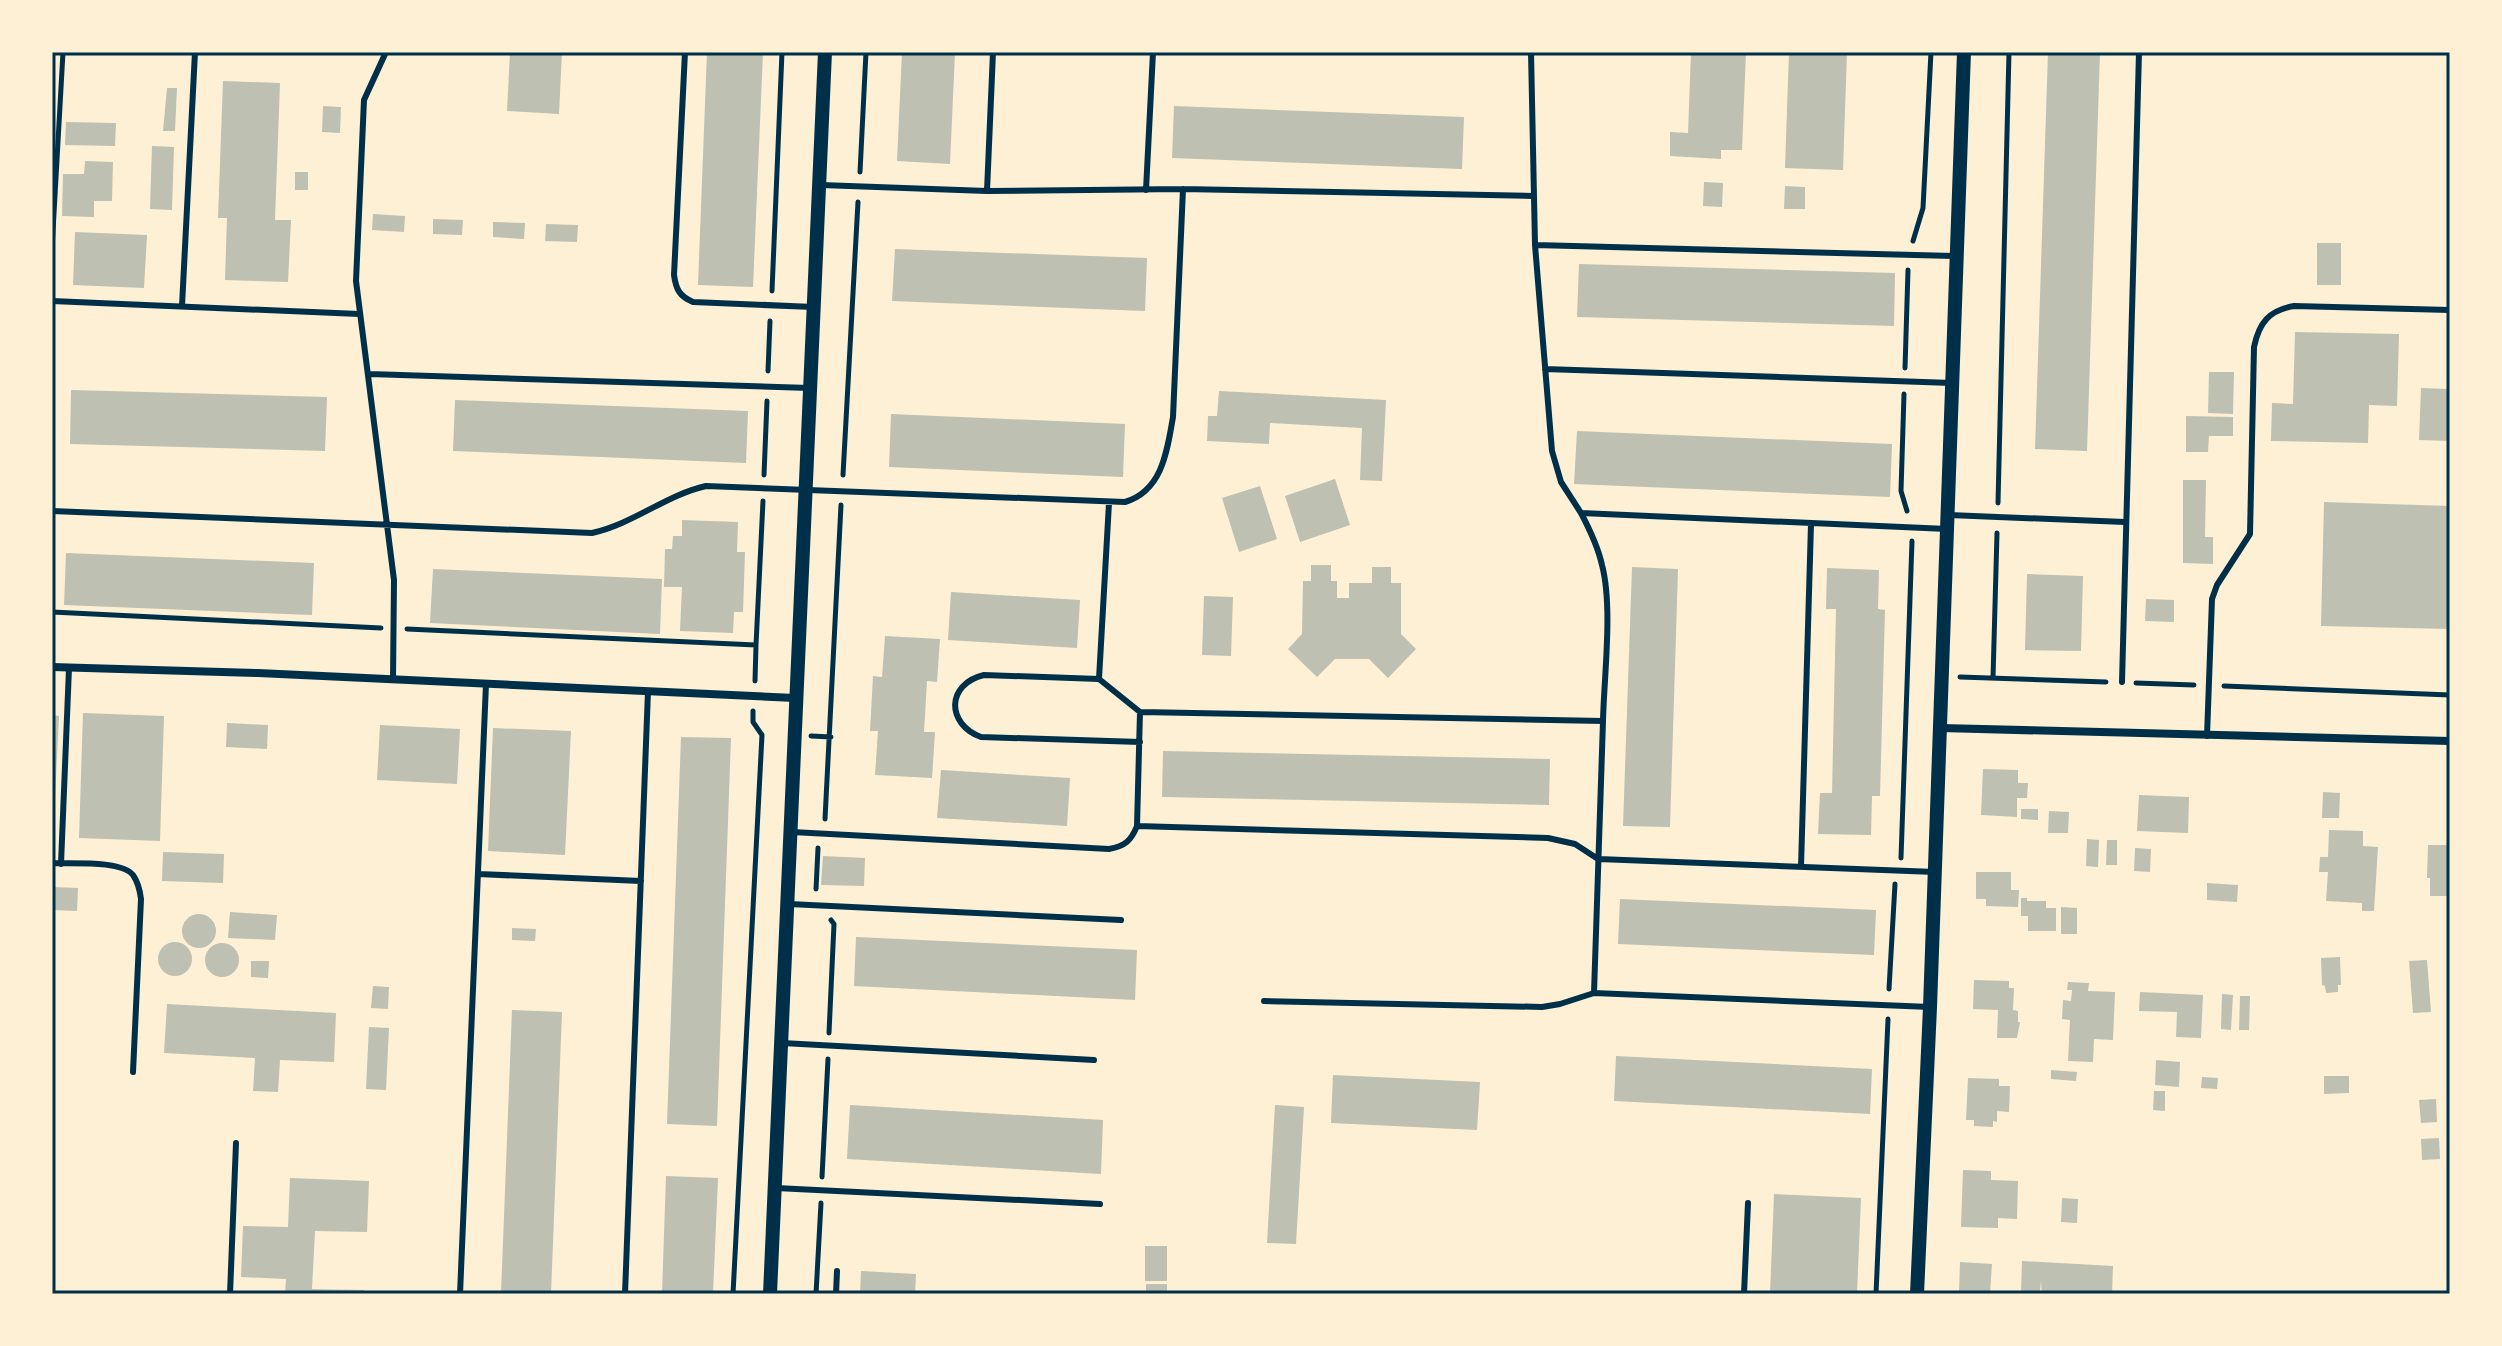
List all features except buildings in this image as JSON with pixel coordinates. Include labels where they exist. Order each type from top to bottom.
[{"type":"street","points":[[770,1294],[825,52]]},
{"type":"street","points":[[1917,1294],[1941,728],[1964,52]]},
{"type":"street","points":[[52,667],[795,698]]},
{"type":"street","points":[[1941,728],[2450,741]]},
{"type":"lane","points":[[182,306],[195,52]]},
{"type":"lane","points":[[386,52],[364,100],[356,281],[394,580],[393,679]]},
{"type":"lane","points":[[685,52],[674,275],[676,288],[683,297],[693,302],[813,307]]},
{"type":"lane","points":[[987,191],[993,52]]},
{"type":"lane","points":[[1146,190],[1153,52]]},
{"type":"lane","points":[[1531,52],[1535,245],[1556,467],[1561,482],[1595,541],[1603,567],[1607,598],[1594,993]]},
{"type":"lane","points":[[2122,682],[2139,52]]},
{"type":"lane","points":[[819,185],[987,191],[1183,189],[1533,196]]},
{"type":"lane","points":[[52,511],[592,533],[615,528],[691,490],[706,486],[1109,503],[1137,498],[1155,481],[1169,441],[1173,417],[1183,189]]},
{"type":"lane","points":[[1535,245],[1956,256]]},
{"type":"lane","points":[[52,301],[359,314]]},
{"type":"lane","points":[[2207,736],[2212,599],[2217,585],[2250,534],[2254,347],[2258,331],[2266,317],[2278,309],[2294,306],[2450,310]]},
{"type":"lane","points":[[1545,369],[1952,383]]},
{"type":"lane","points":[[369,374],[809,388]]},
{"type":"lane","points":[[1099,679],[1109,503]]},
{"type":"lane","points":[[1581,513],[1912,527],[1997,517],[2125,522]]},
{"type":"lane","points":[[1801,867],[1811,524]]},
{"type":"lane","points":[[61,864],[69,668]]},
{"type":"lane","points":[[1140,742],[981,737],[962,725],[956,716],[958,692],[975,677],[1099,679],[1140,712],[1603,721]]},
{"type":"lane","points":[[460,1294],[486,684]]},
{"type":"lane","points":[[625,1294],[648,691]]},
{"type":"lane","points":[[789,832],[1109,849],[1122,847],[1132,838],[1137,826],[1140,712]]},
{"type":"lane","points":[[1137,826],[1548,838],[1575,844],[1598,859],[1935,872]]},
{"type":"lane","points":[[52,863],[121,866],[132,874],[138,885],[141,899],[133,1072]]},
{"type":"lane","points":[[478,874],[641,881]]},
{"type":"lane","points":[[787,904],[1121,920]]},
{"type":"lane","points":[[1264,1001],[1542,1007],[1594,993],[1930,1007]]},
{"type":"lane","points":[[781,1043],[1094,1060]]},
{"type":"lane","points":[[230,1294],[236,1143]]},
{"type":"lane","points":[[775,1188],[1100,1204]]},
{"type":"lane","points":[[1744,1294],[1748,1203]]},
{"type":"lane","points":[[836,1294],[837,1271]]},
{"type":"path","points":[[52,249],[63,52]]},
{"type":"path","points":[[52,612],[756,645],[782,52]]},
{"type":"path","points":[[816,1294],[834,924],[815,887],[817,854],[827,812],[866,52]]},
{"type":"path","points":[[1876,1294],[1894,888],[1901,855],[1912,527],[1901,491],[1908,255],[1923,208],[1931,52]]},
{"type":"path","points":[[1993,678],[2009,52]]},
{"type":"path","points":[[1907,675],[2450,695]]},
{"type":"path","points":[[733,1294],[762,735]]}]
